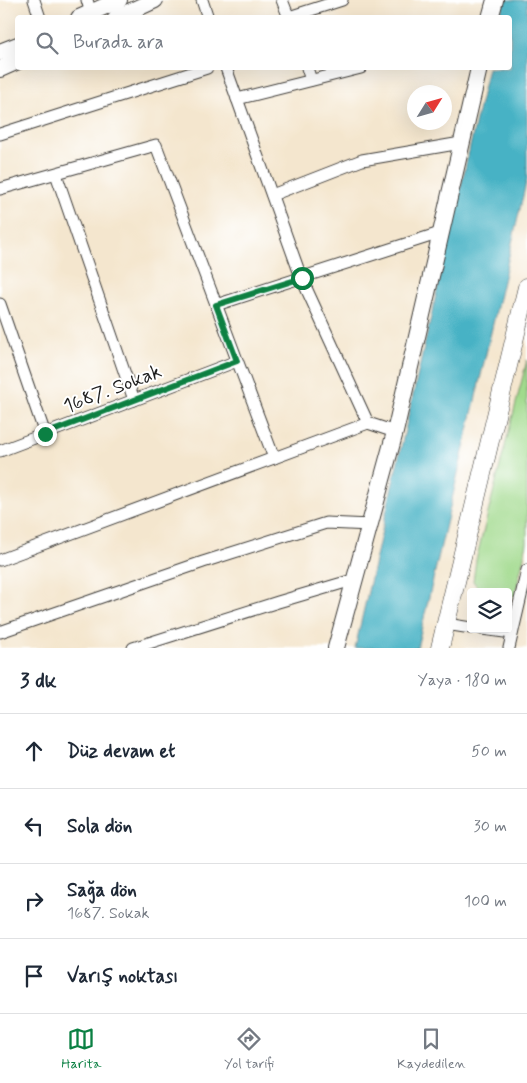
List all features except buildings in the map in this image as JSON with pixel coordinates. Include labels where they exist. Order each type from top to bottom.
[{"type":"main road","points":[[440,648],[527,287]]},
{"type":"street","points":[[34,0],[39,15]]},
{"type":"street","points":[[86,10],[119,0]]},
{"type":"street","points":[[122,15],[155,0]]},
{"type":"street","points":[[202,0],[207,15]]},
{"type":"street","points":[[282,0],[288,15]]},
{"type":"street","points":[[295,15],[342,0]]},
{"type":"street","points":[[491,15],[494,0]]},
{"type":"street","points":[[0,52],[15,46]]},
{"type":"street","points":[[0,69],[15,62]]},
{"type":"street","points":[[0,134],[201,70]]},
{"type":"street","points":[[227,70],[302,278],[368,423]]},
{"type":"street","points":[[308,70],[311,80]]},
{"type":"street","points":[[238,99],[352,70]]},
{"type":"street","points":[[336,648],[395,432],[479,70]]},
{"type":"street","points":[[272,195],[362,160],[461,144]]},
{"type":"street","points":[[0,189],[156,145],[274,458]]},
{"type":"street","points":[[56,174],[134,400]]},
{"type":"street","points":[[216,305],[440,233]]},
{"type":"street","points":[[0,304],[45,434]]},
{"type":"street","name":"1687. Sokak","points":[[0,451],[237,361]]},
{"type":"street","points":[[0,560],[368,423],[395,432]]},
{"type":"street","points":[[0,632],[203,562],[326,523],[371,525]]},
{"type":"street","points":[[509,648],[512,633],[523,606],[527,570]]},
{"type":"street","points":[[133,648],[356,579]]},
{"type":"street","points":[[446,624],[467,627]]},
{"type":"green space","points":[[527,360],[527,543],[515,595],[512,597],[512,588],[478,588],[473,581],[476,560]]},
{"type":"water","points":[[504,0],[527,0],[527,179],[417,648],[355,648],[488,70],[512,70],[512,15],[500,15]]},
{"type":"route","points":[[45,434],[237,361],[216,305],[302,278]]}]
